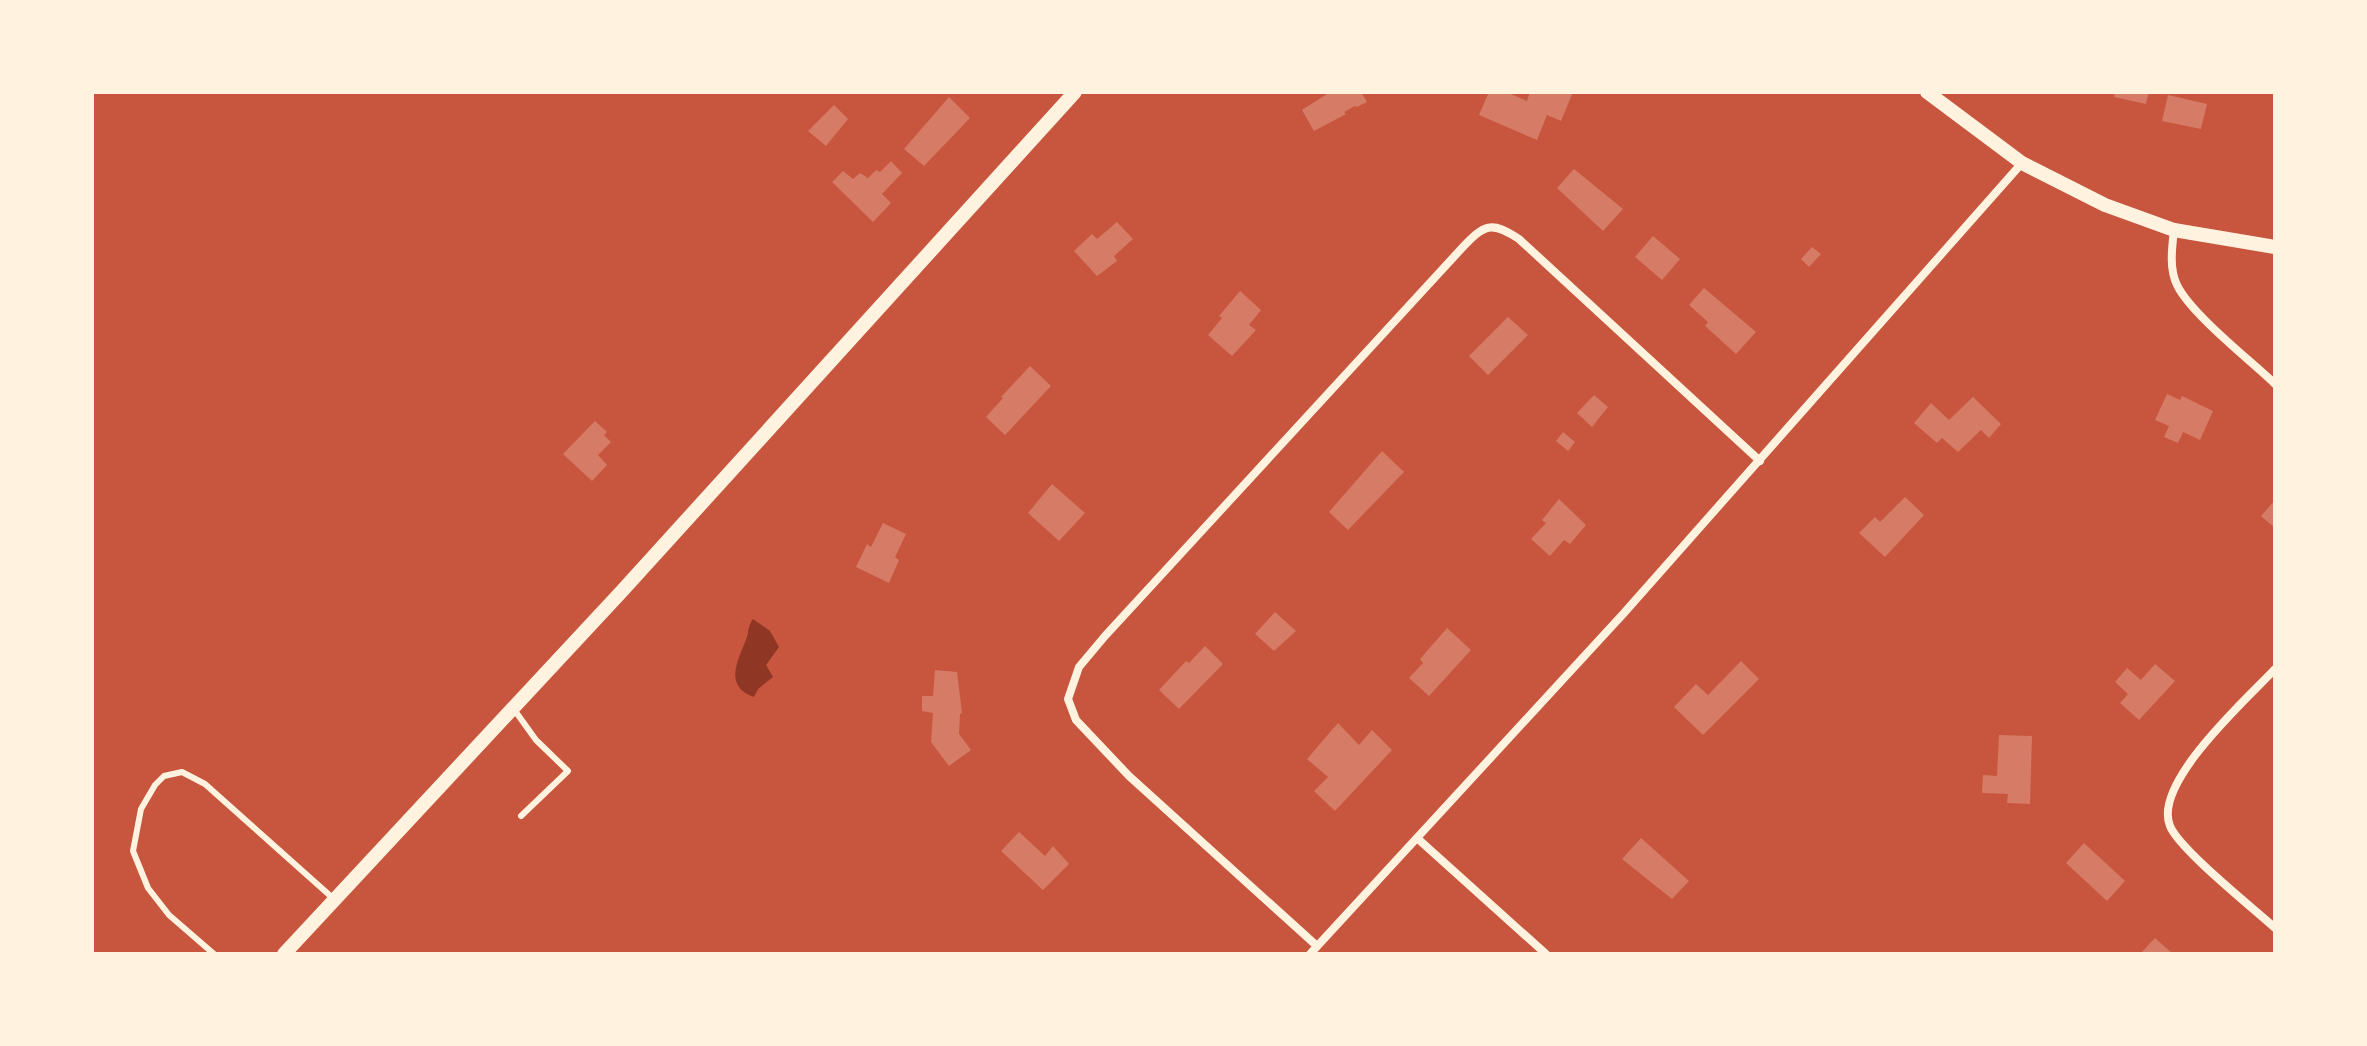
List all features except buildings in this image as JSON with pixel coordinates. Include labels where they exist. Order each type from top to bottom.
[{"type":"street","points":[[284,954],[513,708],[1075,92]]},
{"type":"street","points":[[1927,92],[2022,163],[2105,205],[2174,230],[2275,247]]},
{"type":"street","points":[[1310,954],[1760,461],[2022,163]]},
{"type":"street","points":[[1317,946],[1129,776],[1076,720],[1068,699],[1079,667],[1105,636],[1476,233],[1489,228],[1501,227],[1519,239],[1760,461]]},
{"type":"street","points":[[2174,230],[2171,258],[2176,284],[2194,308],[2275,384]]},
{"type":"street","points":[[2275,669],[2193,756],[2168,805],[2169,825],[2186,846],[2275,928]]},
{"type":"street","points":[[1417,838],[1546,954]]},
{"type":"lane","points":[[513,708],[536,740],[568,771],[521,816]]},
{"type":"lane","points":[[214,954],[169,915],[148,888],[133,851],[141,809],[164,776],[182,772],[205,784],[335,900]]},
{"type":"shaded area","points":[[753,619],[770,631],[779,647],[766,665],[773,677],[758,689],[754,697],[738,686],[736,679],[737,663]]}]
